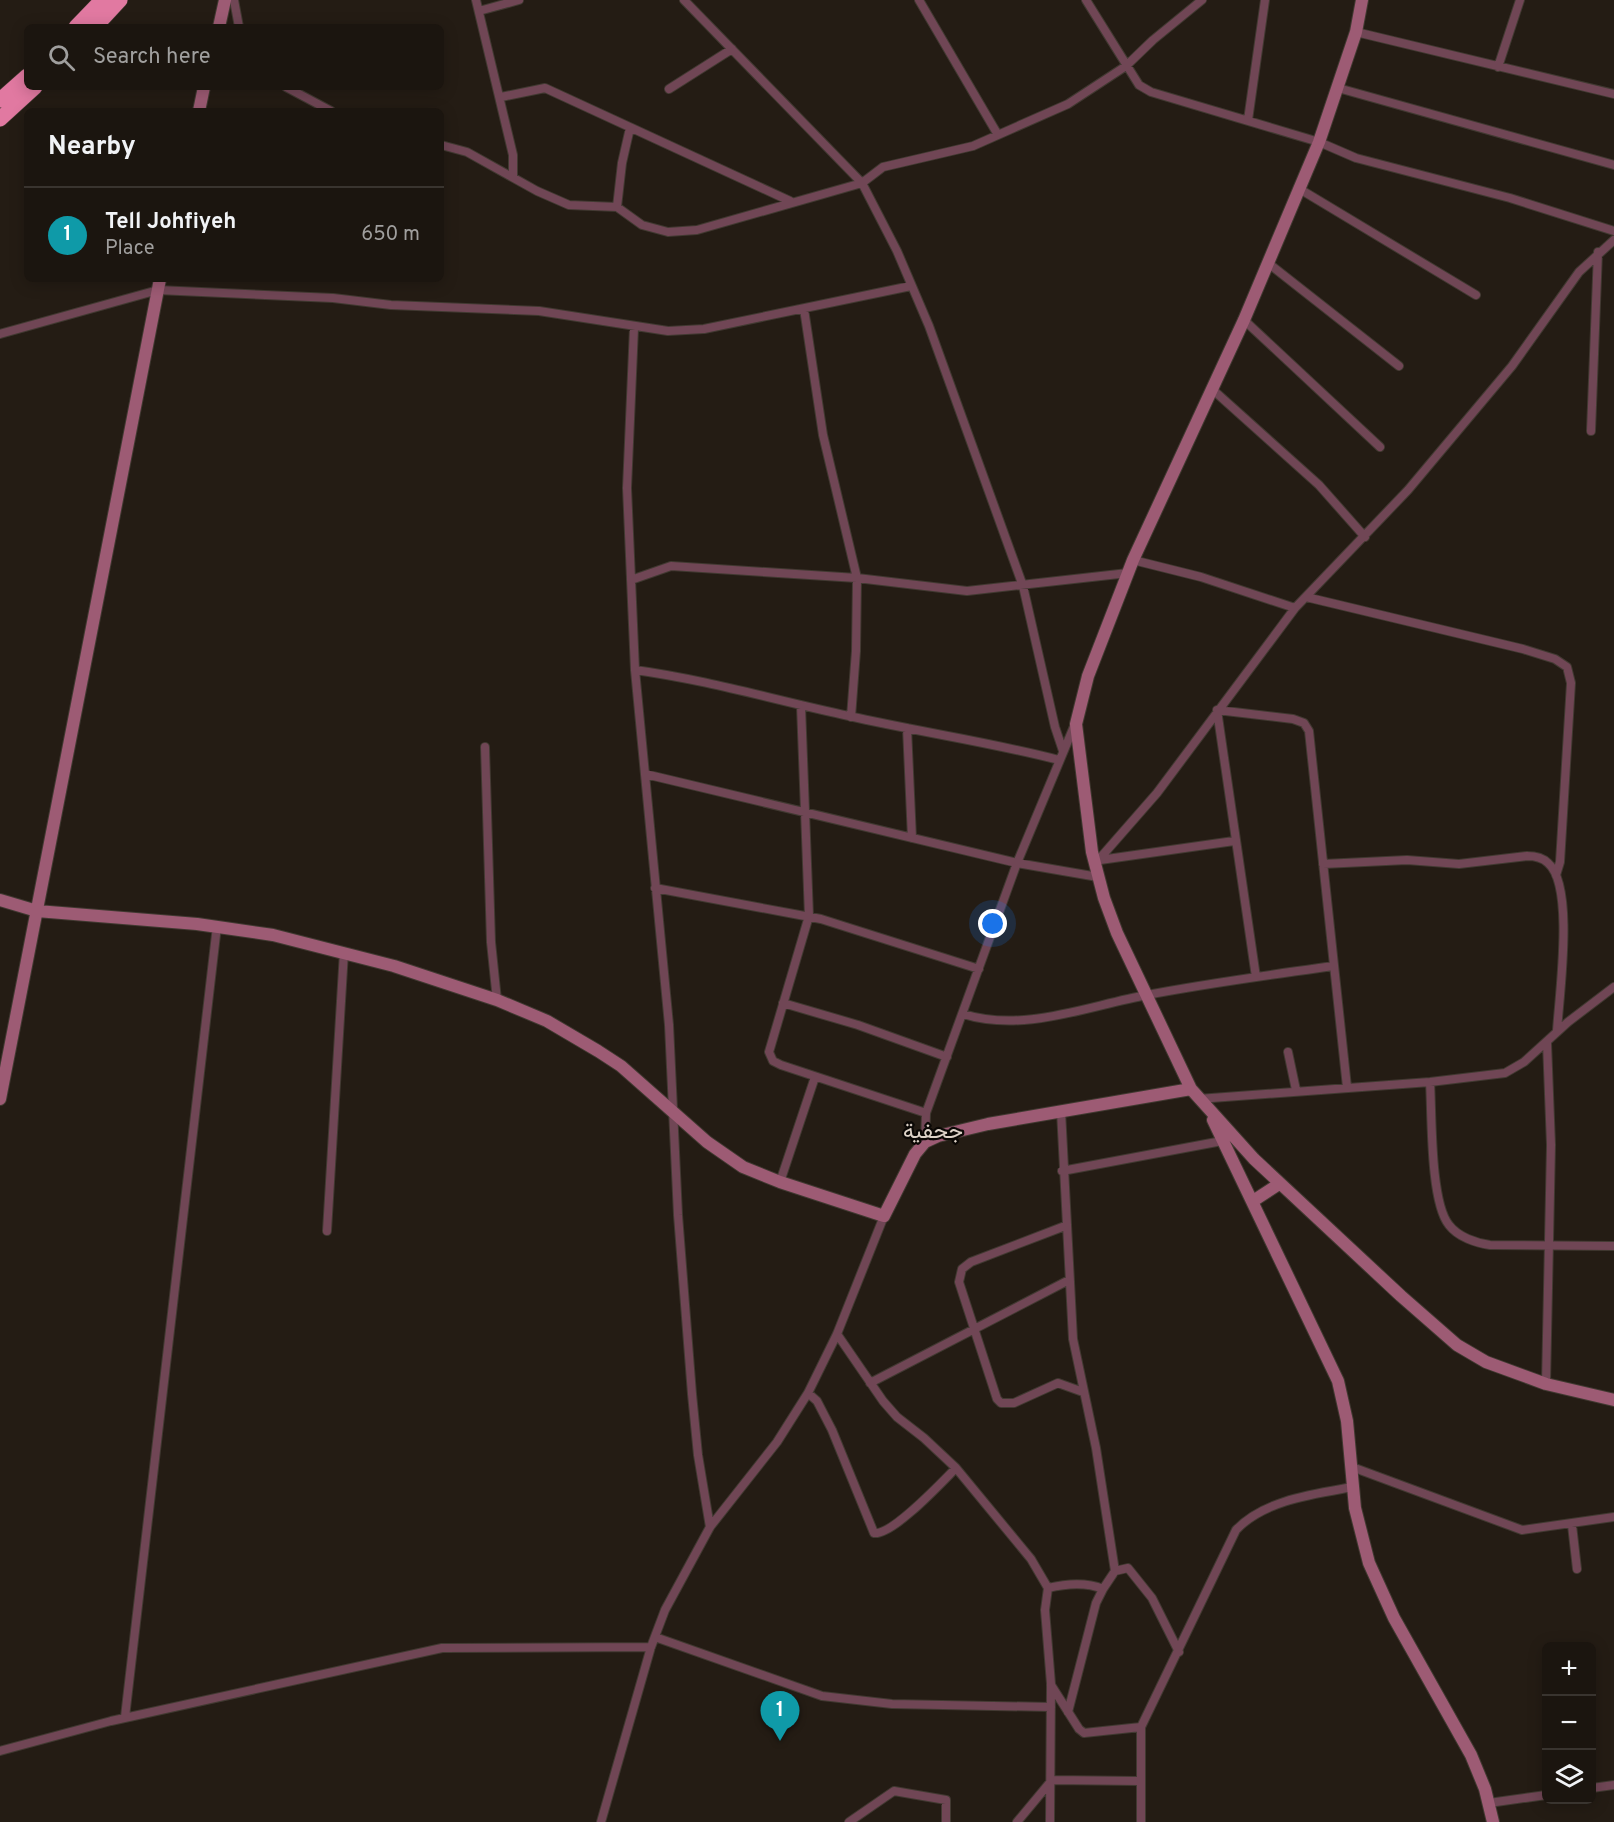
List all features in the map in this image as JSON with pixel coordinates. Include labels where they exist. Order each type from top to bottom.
[{"type":"highway","points":[[79,24],[102,0]]},
{"type":"highway","points":[[98,24],[120,0]]},
{"type":"highway","points":[[0,100],[24,79]]},
{"type":"highway","points":[[0,119],[32,90]]},
{"type":"street","points":[[220,24],[225,0]]},
{"type":"street","points":[[234,0],[238,24]]},
{"type":"street","points":[[477,0],[513,155],[513,177]]},
{"type":"street","points":[[479,11],[519,0]]},
{"type":"street","points":[[684,0],[862,183],[897,251],[929,326],[1023,586],[1055,727],[1063,751]]},
{"type":"street","points":[[919,0],[998,135]]},
{"type":"street","points":[[1086,0],[1139,85],[1151,92],[1319,142],[1356,158],[1510,198],[1614,231]]},
{"type":"street","points":[[444,146],[467,152],[537,191],[569,205],[617,207],[642,225],[668,232],[684,232],[862,183],[883,167],[950,152],[998,135],[1068,104],[1126,66],[1153,40],[1202,0]]},
{"type":"street","points":[[1248,120],[1265,0]]},
{"type":"street","points":[[601,1822],[651,1647],[665,1610],[710,1527],[777,1442],[808,1393],[837,1334],[884,1216],[904,1173],[925,1142],[926,1113],[1017,863],[1076,724],[1088,675],[1133,560],[1244,320],[1319,142],[1356,32],[1362,0]]},
{"type":"street","points":[[1497,67],[1520,0]]},
{"type":"street","points":[[1356,32],[1614,94]]},
{"type":"street","points":[[669,89],[732,49]]},
{"type":"street","points":[[501,97],[545,88],[790,201]]},
{"type":"street","points":[[1338,88],[1614,165]]},
{"type":"street","points":[[200,108],[203,90]]},
{"type":"street","points":[[292,90],[325,108]]},
{"type":"street","points":[[617,207],[622,163],[630,128]]},
{"type":"street","points":[[1298,188],[1476,294]]},
{"type":"street","points":[[1097,867],[1157,793],[1295,608],[1408,490],[1512,366],[1579,272],[1598,252],[1614,240]]},
{"type":"street","points":[[1592,431],[1598,252]]},
{"type":"street","points":[[1268,263],[1399,366]]},
{"type":"street","points":[[0,334],[159,285],[333,298],[391,305],[539,311],[634,328],[668,331],[704,329],[911,286]]},
{"type":"street","points":[[0,1099],[102,567],[159,285]]},
{"type":"street","points":[[804,309],[823,435],[856,578],[856,651],[850,717]]},
{"type":"street","points":[[1244,320],[1380,447]]},
{"type":"street","points":[[634,328],[627,488],[635,670],[675,1115],[678,1215],[692,1394],[710,1527]]},
{"type":"street","points":[[1212,389],[1319,485],[1365,537]]},
{"type":"street","points":[[1133,560],[1201,577],[1295,608]]},
{"type":"street","points":[[631,580],[671,566],[856,578],[953,591],[1023,586],[1128,573]]},
{"type":"street","points":[[1306,597],[1523,649],[1555,659],[1567,667],[1571,683],[1563,830],[1560,862],[1556,875]]},
{"type":"street","points":[[635,670],[732,688],[850,717],[971,739],[1059,760]]},
{"type":"street","points":[[801,706],[809,916],[769,1052],[770,1057],[781,1065],[926,1113]]},
{"type":"street","points":[[1217,710],[1234,841],[1256,977]]},
{"type":"street","points":[[1217,710],[1293,719],[1307,727],[1311,739],[1347,1087]]},
{"type":"street","points":[[1076,724],[1097,867],[1118,933],[1145,995],[1195,1094],[1280,1184],[1446,1337],[1486,1362],[1546,1384],[1614,1400]]},
{"type":"street","points":[[907,728],[912,838]]},
{"type":"street","points":[[485,747],[491,942],[497,1000]]},
{"type":"street","points":[[645,774],[1017,863],[1097,867],[1234,841]]},
{"type":"street","points":[[1323,864],[1407,860],[1459,864],[1527,856],[1536,856],[1548,862],[1556,875],[1564,912],[1557,1031]]},
{"type":"street","points":[[655,888],[809,916],[979,969]]},
{"type":"street","points":[[0,900],[37,911],[217,926],[273,935],[344,952],[497,1000],[547,1021],[621,1066],[675,1115],[728,1158],[780,1182],[884,1216]]},
{"type":"street","points":[[125,1717],[217,926]]},
{"type":"street","points":[[327,1231],[344,952]]},
{"type":"street","points":[[963,1014],[980,1019],[1012,1021],[1087,1009],[1145,995],[1333,966]]},
{"type":"street","points":[[925,1142],[952,1132],[1061,1111],[1195,1094],[1430,1082],[1509,1072],[1614,987]]},
{"type":"street","points":[[783,1003],[858,1025],[947,1057]]},
{"type":"street","points":[[1546,1384],[1551,1145],[1547,1043]]},
{"type":"street","points":[[1288,1052],[1296,1090]]},
{"type":"street","points":[[780,1182],[815,1077]]},
{"type":"street","points":[[1430,1082],[1437,1195],[1447,1222],[1478,1243],[1614,1246]]},
{"type":"street","points":[[1061,1111],[1065,1226],[1075,1355],[1096,1448],[1115,1571]]},
{"type":"street","points":[[1209,1111],[1338,1381],[1347,1421],[1360,1533],[1375,1578],[1394,1618],[1471,1755],[1489,1803],[1493,1822]]},
{"type":"street","points":[[1062,1171],[1222,1141]]},
{"type":"street","points":[[1253,1201],[1280,1184]]},
{"type":"street","points":[[1065,1226],[1004,1247],[971,1262],[962,1269],[959,1282],[997,1399],[1001,1403],[1014,1403],[1058,1383],[1083,1392]]},
{"type":"street","points":[[870,1383],[1069,1280]]},
{"type":"street","points":[[837,1334],[870,1383],[897,1417],[956,1468],[1032,1559],[1048,1588],[1045,1610],[1051,1684],[1050,1822]]},
{"type":"street","points":[[808,1393],[817,1401],[832,1430],[874,1533],[883,1533],[918,1506],[956,1468]]},
{"type":"street","points":[[1352,1467],[1522,1530],[1572,1525],[1614,1517]]},
{"type":"street","points":[[1141,1822],[1139,1781],[1141,1727],[1179,1652],[1222,1556],[1242,1524],[1257,1514],[1296,1499],[1353,1487]]},
{"type":"street","points":[[1572,1525],[1577,1569]]},
{"type":"street","points":[[1068,1712],[1096,1603],[1115,1571],[1125,1567],[1131,1570],[1152,1598],[1179,1652]]},
{"type":"street","points":[[1048,1588],[1064,1585],[1093,1585],[1103,1589]]},
{"type":"street","points":[[655,1637],[822,1696],[892,1704],[1051,1707]]},
{"type":"street","points":[[0,1751],[125,1717],[442,1648],[651,1647]]},
{"type":"street","points":[[1051,1684],[1084,1733],[1141,1727]]},
{"type":"street","points":[[1052,1780],[1139,1781]]},
{"type":"street","points":[[1017,1822],[1052,1780]]},
{"type":"street","points":[[1596,1787],[1614,1785]]},
{"type":"street","points":[[849,1822],[894,1791],[946,1800],[946,1822]]},
{"type":"street","points":[[1489,1803],[1542,1796]]},
{"type":"place","name":"Tell Johfiyeh","points":[[780,1741]]},
{"type":"district","name":"جحفية","points":[[933,1130]]}]
